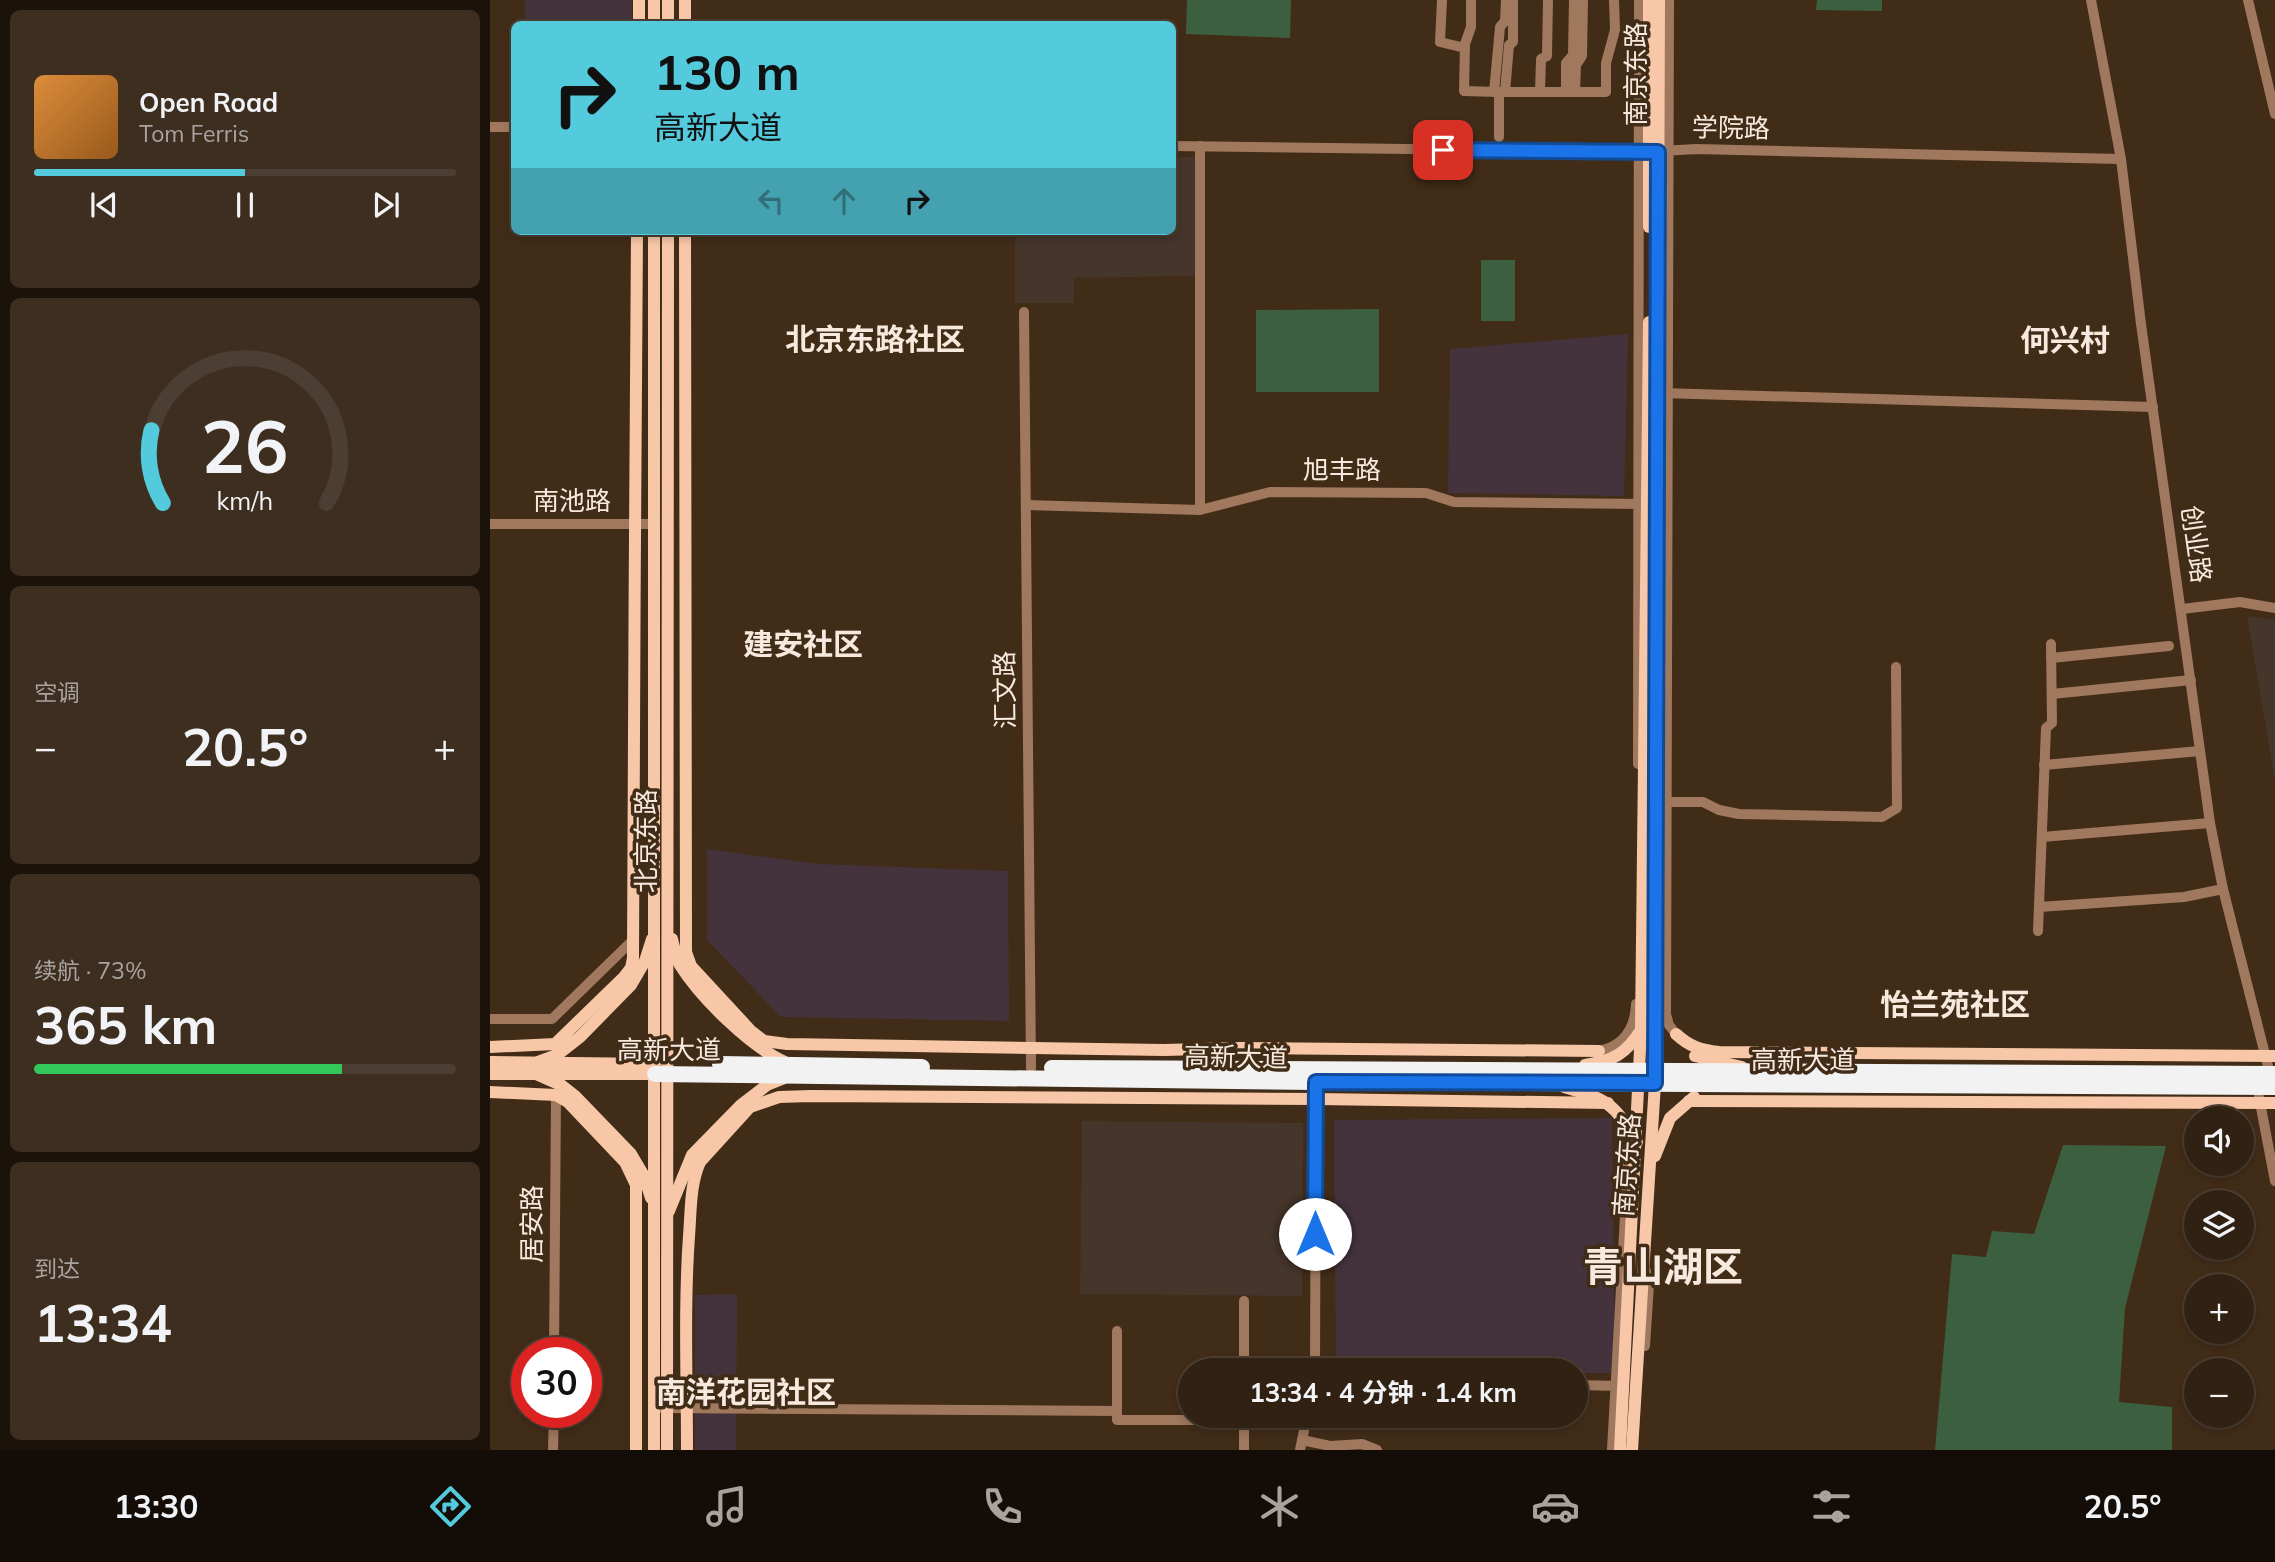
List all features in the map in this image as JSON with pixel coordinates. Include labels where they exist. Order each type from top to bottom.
[{"type":"highway","name":"高新大道","points":[[661,1069],[1031,1068],[1553,1077],[1647,1077],[1759,1071],[2270,1086]]},
{"type":"highway","name":"高新大道","points":[[790,1070],[1316,1091],[1553,1077]]},
{"type":"highway","name":"高新大道","points":[[1647,1077],[1724,1084],[2270,1086]]},
{"type":"main road","points":[[639,0],[639,21]]},
{"type":"main road","points":[[654,0],[654,21]]},
{"type":"main road","points":[[668,0],[668,21]]},
{"type":"main road","points":[[685,0],[685,21]]},
{"type":"main road","name":"南京东路","points":[[1620,1450],[1637,1142],[1656,996],[1648,504],[1663,393],[1649,0]]},
{"type":"main road","name":"南京东路","points":[[1632,1450],[1625,1386],[1644,1264],[1650,1166],[1647,1077],[1641,1029],[1654,152],[1659,0]]},
{"type":"main road","points":[[490,1047],[555,1044],[624,977],[634,958],[637,235]]},
{"type":"main road","name":"北京东路","points":[[654,235],[655,928],[661,1069],[660,1408],[654,1450]]},
{"type":"main road","name":"北京东路","points":[[661,1069],[668,926],[668,235]]},
{"type":"main road","points":[[685,235],[686,951],[691,966],[751,1031],[764,1041],[787,1044],[1164,1050],[1254,1048],[1599,1051]]},
{"type":"main road","points":[[661,1220],[692,1155],[741,1105],[790,1070],[744,1037],[693,983],[679,962],[668,926]]},
{"type":"main road","points":[[655,928],[645,961],[631,985],[580,1037],[537,1068],[575,1096],[631,1154],[644,1176],[661,1220]]},
{"type":"main road","points":[[1656,996],[1661,1028],[1673,1044],[1686,1053],[1759,1071]]},
{"type":"main road","points":[[1553,1077],[1608,1061],[1633,1042],[1641,1029]]},
{"type":"main road","points":[[1676,1034],[1686,1044],[1719,1052],[2270,1056]]},
{"type":"main road","name":"高新大道","points":[[490,1062],[537,1068],[661,1069]]},
{"type":"main road","name":"高新大道","points":[[490,1074],[537,1068]]},
{"type":"main road","points":[[1553,1077],[1608,1103],[1620,1113],[1637,1142]]},
{"type":"main road","points":[[1650,1166],[1670,1118],[1703,1091],[1724,1084]]},
{"type":"main road","points":[[1689,1101],[2270,1086],[2275,1103]]},
{"type":"main road","points":[[687,1450],[686,1284],[692,1195],[700,1162],[750,1107],[779,1097],[811,1096],[1316,1091],[1608,1103]]},
{"type":"main road","points":[[490,1093],[556,1095],[568,1102],[625,1162],[636,1185],[636,1450]]},
{"type":"main road","name":"北京东路","points":[[660,1408],[667,1450]]},
{"type":"street","points":[[1441,0],[1440,42],[1465,48]]},
{"type":"street","points":[[1471,0],[1471,27],[1465,48],[1464,91],[1499,92],[1606,92],[1606,63],[1615,30],[1614,0]]},
{"type":"street","points":[[1499,137],[1500,27],[1506,21],[1506,0]]},
{"type":"street","points":[[1499,92],[1509,45],[1513,42],[1513,0]]},
{"type":"street","points":[[1540,92],[1541,59],[1547,56],[1548,0]]},
{"type":"street","points":[[1570,92],[1566,63],[1573,55],[1574,0]]},
{"type":"street","points":[[1570,92],[1576,65],[1582,57],[1583,0]]},
{"type":"street","points":[[1639,0],[1654,152]]},
{"type":"street","points":[[1654,152],[1669,0]]},
{"type":"street","name":"创业路","points":[[2091,0],[2121,159],[2210,823],[2223,889],[2270,1056],[2275,1181]]},
{"type":"street","points":[[2248,0],[2275,110]]},
{"type":"street","points":[[490,127],[511,127]]},
{"type":"street","name":"学院路","points":[[1176,146],[1654,152],[1696,149],[2121,159]]},
{"type":"street","points":[[1200,146],[1200,510]]},
{"type":"street","name":"汇文路","points":[[1024,312],[1031,1068]]},
{"type":"street","points":[[1676,1034],[1669,1026],[1666,1014],[1663,393],[2153,407]]},
{"type":"street","name":"旭丰路","points":[[1026,505],[1200,510],[1270,492],[1426,493],[1454,502],[1648,504]]},
{"type":"street","points":[[1599,1051],[1613,1048],[1623,1039],[1632,1029],[1636,1016],[1638,831],[1648,504]]},
{"type":"street","name":"南池路","points":[[490,524],[654,524]]},
{"type":"street","points":[[2182,609],[2239,602],[2275,608]]},
{"type":"street","points":[[2038,931],[2046,728],[2052,723],[2051,644]]},
{"type":"street","points":[[2051,658],[2169,646]]},
{"type":"street","points":[[1666,802],[1703,802],[1719,810],[1739,814],[1882,817],[1897,808],[1896,667]]},
{"type":"street","points":[[2052,694],[2191,680]]},
{"type":"street","points":[[2045,765],[2200,751]]},
{"type":"street","points":[[2042,836],[2210,823]]},
{"type":"street","points":[[2039,907],[2184,897],[2223,889]]},
{"type":"street","points":[[1656,967],[1665,925]]},
{"type":"street","points":[[490,1019],[552,1020],[634,939]]},
{"type":"street","points":[[1315,1358],[1316,1091]]},
{"type":"street","name":"居安路","points":[[554,1337],[556,1095]]},
{"type":"street","points":[[1638,1450],[1648,1285],[1644,1264]]},
{"type":"street","points":[[1244,1301],[1244,1358]]},
{"type":"street","points":[[1117,1331],[1117,1420],[1178,1419]]},
{"type":"street","points":[[1588,1385],[1625,1386],[1612,1450]]},
{"type":"street","points":[[660,1408],[1117,1411]]},
{"type":"street","points":[[553,1450],[554,1428]]},
{"type":"street","points":[[1244,1428],[1244,1450]]},
{"type":"street","points":[[1301,1445],[1362,1444],[1377,1450]]},
{"type":"shaded area","points":[[525,0],[632,0],[632,21],[525,21]]},
{"type":"shaded area","points":[[1176,157],[1198,157],[1199,276],[1074,278],[1074,303],[1015,303],[1015,235],[1176,235]]},
{"type":"shaded area","points":[[1628,334],[1624,496],[1448,493],[1450,349]]},
{"type":"shaded area","points":[[2247,616],[2275,620],[2275,781]]},
{"type":"shaded area","points":[[707,849],[818,864],[1008,871],[1009,1021],[781,1017],[707,940]]},
{"type":"shaded area","points":[[1612,1118],[1615,1373],[1588,1373],[1588,1358],[1336,1358],[1334,1120]]},
{"type":"shaded area","points":[[1082,1121],[1303,1123],[1302,1296],[1080,1294]]},
{"type":"shaded area","points":[[737,1294],[736,1450],[695,1450],[695,1295]]},
{"type":"green space","points":[[1187,0],[1291,0],[1290,38],[1186,34]]},
{"type":"green space","points":[[1817,0],[1882,0],[1882,11],[1816,10]]},
{"type":"green space","points":[[1481,260],[1515,260],[1515,321],[1481,321]]},
{"type":"green space","points":[[1379,309],[1379,392],[1256,392],[1256,310]]},
{"type":"green space","points":[[2063,1145],[2166,1146],[2125,1308],[2119,1402],[2172,1407],[2172,1450],[1935,1450],[1952,1254],[1986,1257],[1992,1231],[2034,1234]]},
{"type":"district","name":"北京东路社区","points":[[875,340]]},
{"type":"district","name":"何兴村","points":[[2065,341]]},
{"type":"district","name":"建安社区","points":[[803,645]]},
{"type":"district","name":"怡兰苑社区","points":[[1955,1005]]},
{"type":"district","name":"青山湖区","points":[[1663,1267]]},
{"type":"district","name":"南洋花园社区","points":[[746,1393]]},
{"type":"route","points":[[1315,1234],[1316,1082],[1655,1083],[1659,530],[1658,152],[1443,150]]}]
